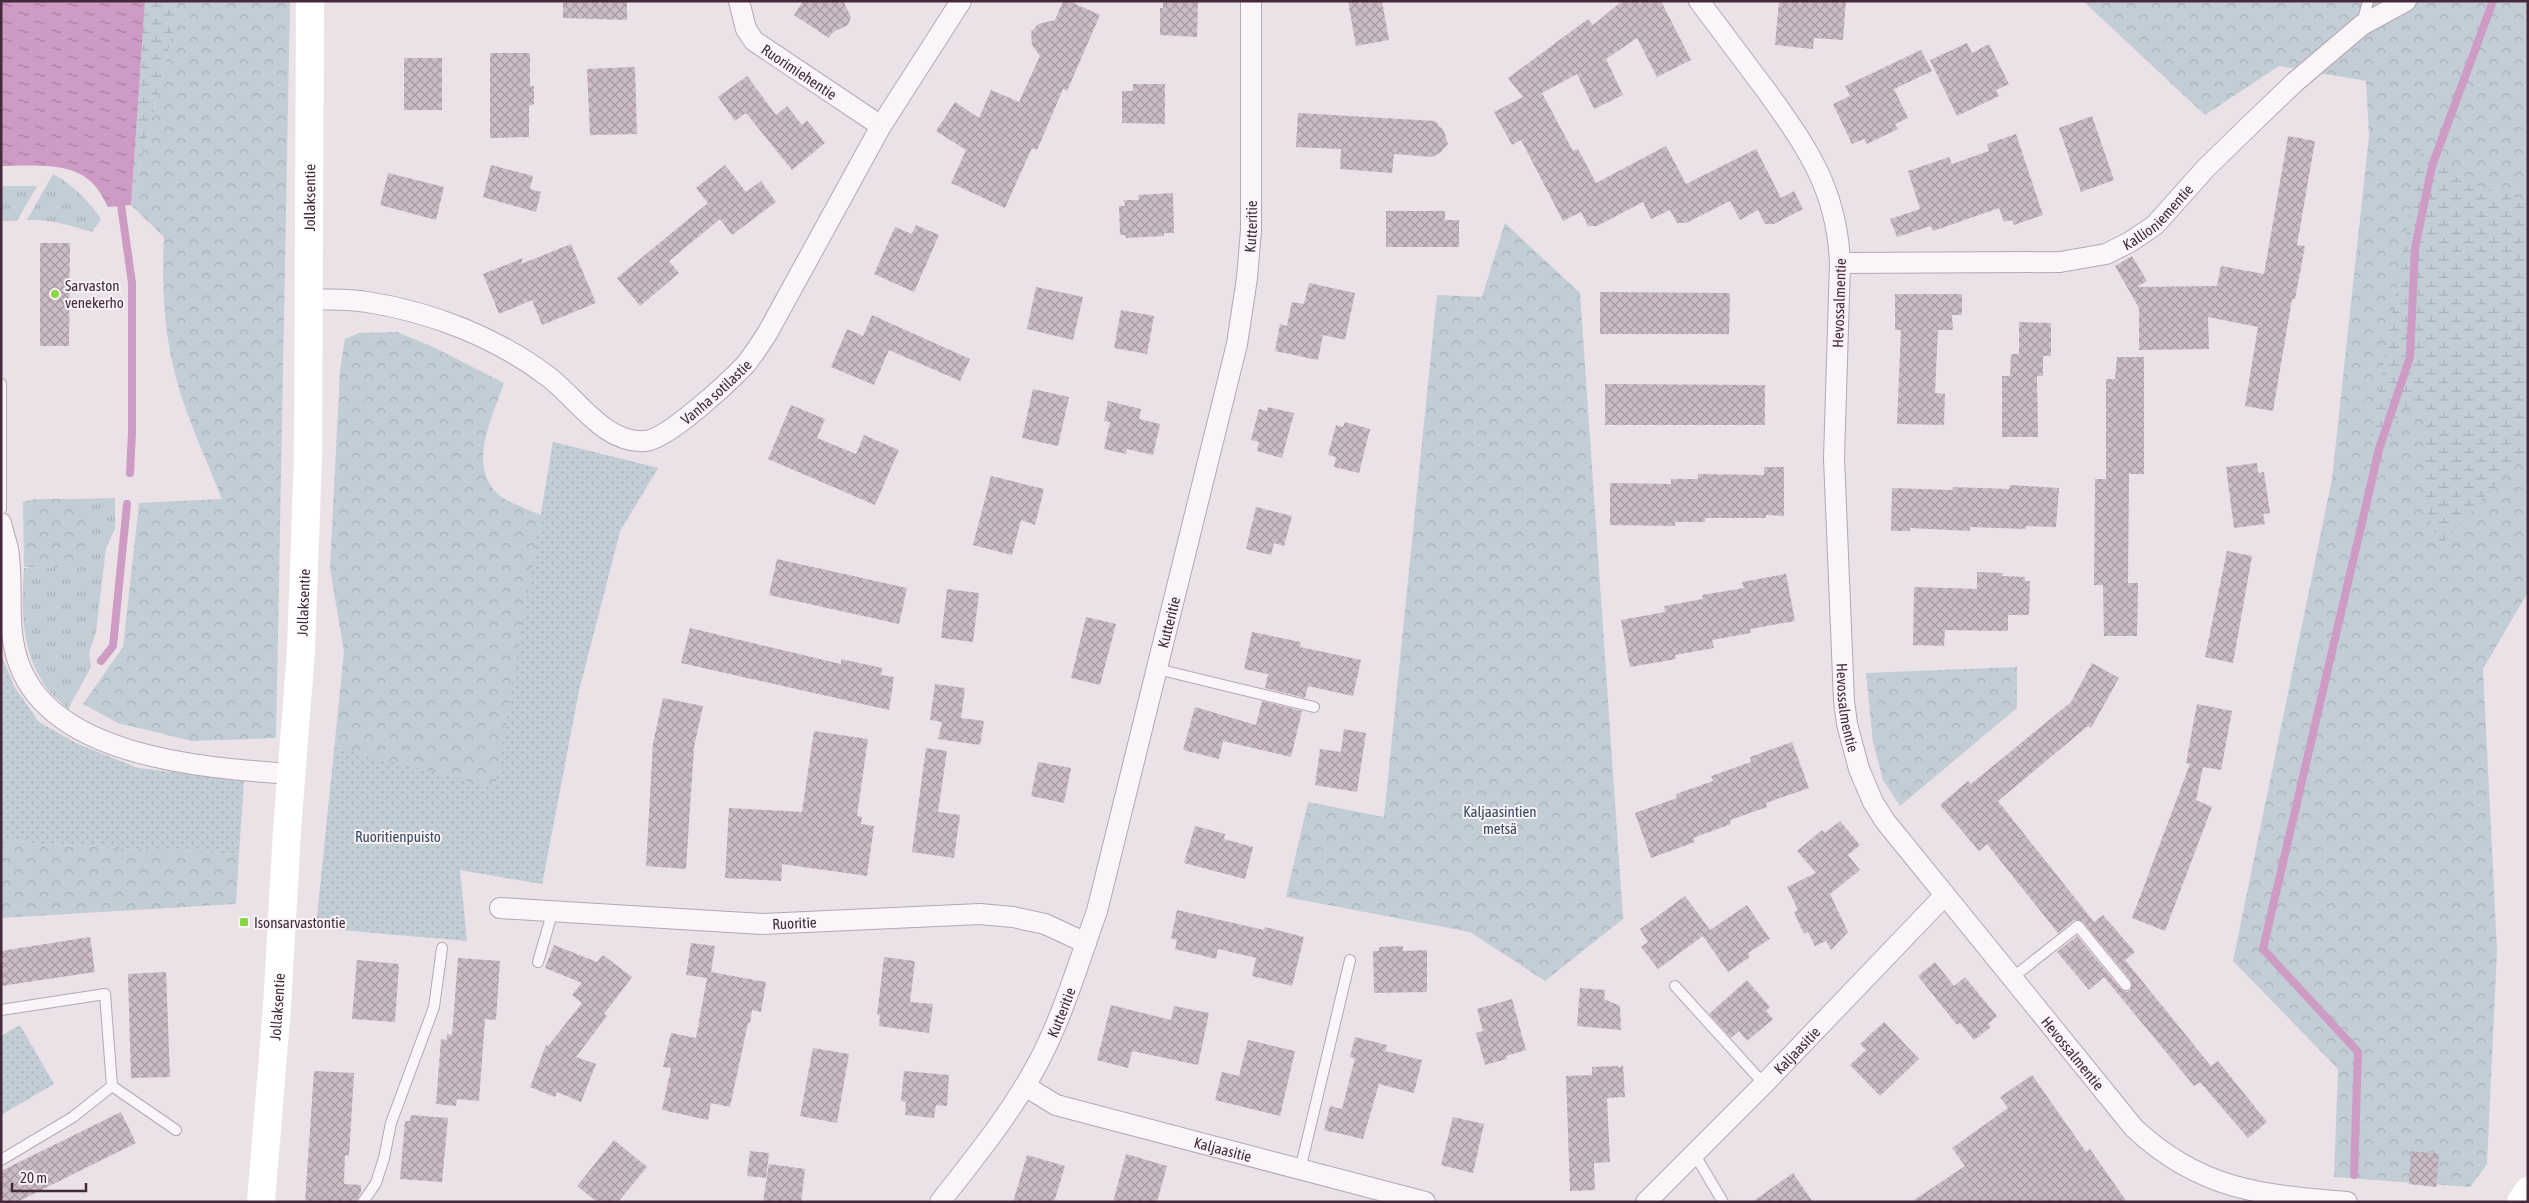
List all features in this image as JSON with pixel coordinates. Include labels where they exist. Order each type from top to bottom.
[{"type":"main road","name":"Jollaksentie","points":[[261,1202],[277,1007],[301,651],[308,458],[310,1]]},
{"type":"main road","points":[[2521,1202],[2528,1190]]},
{"type":"street","name":"Ruorimiehentie","points":[[739,1],[746,29],[754,41],[881,126]]},
{"type":"street","name":"Vanha sotilastie","points":[[310,299],[364,302],[393,307],[449,324],[484,338],[537,368],[566,391],[602,427],[633,441],[647,441],[663,434],[679,423],[748,362],[768,332],[881,126],[961,1]]},
{"type":"street","name":"Kutteritie","points":[[940,1202],[986,1144],[1025,1086],[1054,1029],[1097,911],[1237,344],[1247,278],[1251,230],[1251,1]]},
{"type":"street","name":"Hevossalmentie","points":[[1699,1],[1802,139],[1813,159],[1832,206],[1839,238],[1834,510],[1847,724],[1859,769],[1873,802],[1885,821],[2134,1128],[2156,1149],[2209,1179],[2240,1189],[2280,1196],[2347,1202]]},
{"type":"street","name":"Kallioniementie","points":[[1840,263],[2060,262],[2106,254],[2130,242],[2154,226],[2206,168],[2246,128],[2295,82],[2362,25],[2406,1]]},
{"type":"street","points":[[1,523],[8,550],[9,612],[12,641],[26,679],[50,708],[69,722],[129,752],[160,760],[292,774]]},
{"type":"street","name":"Kaljaasitie","points":[[1646,1202],[1695,1155],[1945,895]]},
{"type":"street","name":"Ruoritie","points":[[500,908],[762,924],[980,914],[1045,924],[1086,943]]},
{"type":"street","name":"Kaljaasitie","points":[[1025,1086],[1056,1105],[1425,1202]]},
{"type":"lane","points":[[2362,25],[2368,1]]},
{"type":"lane","points":[[1,384],[1,510]]},
{"type":"lane","points":[[1157,669],[1314,707]]},
{"type":"lane","points":[[538,962],[554,910]]},
{"type":"lane","points":[[2012,978],[2078,926],[2126,985]]},
{"type":"lane","points":[[363,1202],[376,1183],[384,1158],[391,1123],[434,1007],[442,948]]},
{"type":"lane","points":[[1300,1170],[1350,960]]},
{"type":"lane","points":[[1675,986],[1764,1084]]},
{"type":"lane","points":[[1,1010],[105,994],[112,1086]]},
{"type":"lane","points":[[112,1086],[176,1130]]},
{"type":"lane","points":[[1,1160],[73,1117],[112,1086]]},
{"type":"lane","points":[[1695,1155],[1723,1202]]},
{"type":"green space","points":[[145,1],[177,1],[171,39],[131,205]]},
{"type":"green space","points":[[177,1],[290,1],[276,738],[192,741],[118,723],[83,704],[123,647],[139,503],[222,499],[192,426],[174,370],[164,309],[164,237],[131,205],[171,39]]},
{"type":"green space","points":[[2083,1],[2528,1],[2528,592],[2483,669],[2497,950],[2487,1164],[2470,1187],[2334,1177],[2338,1069],[2233,961],[2332,479],[2369,136],[2366,81],[2279,66],[2205,115]]},
{"type":"green space","points":[[2421,148],[2461,181],[2528,201],[2528,450],[2439,546],[2424,501],[2426,412],[2400,406],[2377,487],[2371,434]]},
{"type":"green space","points":[[53,174],[80,194],[101,219],[92,232],[52,222],[27,220]]},
{"type":"green space","points":[[1,186],[37,186],[17,221],[1,221]]},
{"type":"green space","name":"Kaljaasintien metsä","points":[[1505,223],[1580,293],[1623,919],[1545,981],[1470,932],[1286,897],[1308,802],[1384,817],[1437,295],[1482,297]]},
{"type":"green space","points":[[397,332],[431,346],[504,383],[489,425],[483,456],[484,470],[489,483],[499,495],[508,501],[541,515],[553,442],[658,468],[620,531],[579,690],[542,884],[461,870],[316,928],[344,652],[330,568],[340,370],[345,339],[359,333]]},
{"type":"green space","name":"Ruoritienpuisto","points":[[553,442],[658,468],[620,531],[579,690],[542,884],[460,870],[467,941],[316,928],[335,747],[495,788]]},
{"type":"green space","points":[[115,498],[115,529],[106,548],[96,632],[89,653],[91,667],[68,709],[46,687],[38,673],[27,644],[23,614],[24,568],[61,567],[84,515],[68,499]]},
{"type":"green space","points":[[35,499],[68,499],[83,514],[87,523],[87,539],[81,553],[70,563],[54,568],[24,567],[23,502]]},
{"type":"green space","points":[[1,654],[14,686],[39,722],[78,744],[138,768],[244,780],[239,854],[38,844],[13,840],[1,852]]},
{"type":"green space","points":[[2017,667],[2017,708],[1900,806],[1883,780],[1873,742],[1866,673]]},
{"type":"green space","points":[[12,840],[38,844],[239,854],[236,904],[1,918],[1,852]]},
{"type":"green space","points":[[20,1025],[54,1084],[1,1115],[1,1036]]},
{"type":"water","points":[[1,1],[145,1],[131,205],[108,207],[98,189],[87,178],[65,168],[52,166],[1,166]]},
{"type":"building","points":[[563,1],[627,1],[627,20],[563,18]]},
{"type":"building","points":[[803,1],[843,1],[851,17],[848,25],[833,32],[829,38],[794,15]]},
{"type":"building","points":[[1063,1],[1069,1],[1100,15],[1067,91],[1063,89],[1037,150],[1032,148],[1005,208],[951,183],[966,150],[936,131],[955,102],[979,118],[991,90],[1019,102],[1040,56],[1032,45],[1031,32],[1038,24],[1055,20]]},
{"type":"building","points":[[1163,1],[1198,1],[1197,37],[1160,35],[1160,8],[1163,8]]},
{"type":"building","points":[[1348,1],[1382,1],[1389,40],[1356,46]]},
{"type":"building","points":[[1622,1],[1661,1],[1691,60],[1657,77],[1637,38],[1606,59],[1623,95],[1594,109],[1577,74],[1542,93],[1573,151],[1578,149],[1596,183],[1666,146],[1686,184],[1756,149],[1781,198],[1794,191],[1803,209],[1774,224],[1765,224],[1758,210],[1740,220],[1730,201],[1686,223],[1677,223],[1670,210],[1651,219],[1643,202],[1597,226],[1588,226],[1581,212],[1563,221],[1521,140],[1512,145],[1494,112],[1523,97],[1508,78],[1588,19],[1593,25]]},
{"type":"building","points":[[1779,1],[1846,1],[1843,40],[1814,38],[1813,49],[1775,45]]},
{"type":"building","points":[[1967,43],[1972,53],[1989,44],[2009,84],[1996,90],[1999,96],[1957,116],[1930,60]]},
{"type":"building","points":[[1921,50],[1932,71],[1894,89],[1908,118],[1895,124],[1898,129],[1867,144],[1864,139],[1852,144],[1833,104],[1850,96],[1845,86]]},
{"type":"building","points":[[490,53],[530,53],[530,86],[534,86],[534,104],[529,106],[529,137],[490,138]]},
{"type":"building","points":[[404,58],[442,58],[442,110],[404,110]]},
{"type":"building","points":[[635,67],[637,134],[590,135],[587,69]]},
{"type":"building","points":[[747,76],[776,115],[787,106],[802,125],[807,120],[825,143],[792,170],[746,113],[735,121],[718,97]]},
{"type":"building","points":[[1133,84],[1165,84],[1165,124],[1122,123],[1122,91],[1133,91]]},
{"type":"building","points":[[1298,113],[1435,121],[1444,131],[1448,144],[1440,153],[1432,157],[1394,154],[1392,173],[1340,169],[1341,149],[1296,147]]},
{"type":"building","points":[[2092,116],[2114,180],[2081,192],[2059,128]]},
{"type":"building","points":[[2016,134],[2043,215],[2014,225],[2012,220],[2004,222],[1999,208],[1933,231],[1931,226],[1897,237],[1890,219],[1920,209],[1908,171],[1949,157],[1952,164],[1989,151],[1987,144]]},
{"type":"building","points":[[2288,136],[2315,141],[2297,245],[2305,246],[2295,299],[2292,299],[2273,411],[2245,406],[2258,327],[2208,317],[2209,349],[2139,350],[2139,308],[2115,266],[2132,256],[2147,281],[2137,287],[2217,286],[2221,266],[2264,274]]},
{"type":"building","points":[[491,165],[533,176],[530,189],[541,192],[536,212],[483,197]]},
{"type":"building","points":[[725,165],[746,192],[761,181],[776,202],[732,235],[720,219],[669,261],[679,273],[640,306],[617,278],[708,203],[696,188]]},
{"type":"building","points":[[388,173],[444,187],[436,220],[380,205]]},
{"type":"building","points":[[1173,193],[1174,233],[1164,233],[1164,236],[1126,238],[1125,235],[1120,235],[1119,206],[1125,206],[1124,200],[1139,200],[1138,195]]},
{"type":"building","points":[[1386,211],[1445,211],[1445,220],[1459,220],[1459,247],[1386,247]]},
{"type":"building","points":[[916,225],[939,235],[914,292],[874,274],[895,227],[912,234]]},
{"type":"building","name":"Sarvaston venekerho","points":[[40,243],[70,243],[69,346],[40,346]]},
{"type":"building","points":[[571,244],[596,303],[542,325],[532,300],[499,314],[483,274],[523,258],[521,264]]},
{"type":"building","points":[[1309,283],[1355,293],[1345,340],[1323,335],[1318,360],[1275,351],[1280,324],[1287,326],[1292,302],[1304,304]]},
{"type":"building","points":[[1036,287],[1083,297],[1073,340],[1027,329]]},
{"type":"building","points":[[1600,292],[1730,293],[1729,334],[1600,334]]},
{"type":"building","points":[[1895,294],[1962,294],[1962,315],[1952,315],[1953,330],[1938,330],[1935,393],[1945,394],[1944,425],[1897,424],[1901,330],[1895,330]]},
{"type":"building","points":[[1121,310],[1154,316],[1147,354],[1114,348]]},
{"type":"building","points":[[872,315],[970,359],[960,381],[889,350],[874,385],[831,367],[847,329],[863,336]]},
{"type":"building","points":[[2019,322],[2051,323],[2051,356],[2043,356],[2043,376],[2037,376],[2038,437],[2002,437],[2002,376],[2010,376],[2011,354],[2019,354]]},
{"type":"building","points":[[2117,357],[2144,357],[2144,474],[2129,474],[2128,583],[2138,583],[2137,636],[2104,636],[2103,585],[2094,585],[2095,479],[2106,479],[2106,379],[2115,379]]},
{"type":"building","points":[[1605,384],[1765,385],[1765,425],[1605,425]]},
{"type":"building","points":[[1033,389],[1069,397],[1058,446],[1022,438]]},
{"type":"building","points":[[1108,401],[1141,409],[1139,419],[1160,424],[1153,455],[1127,449],[1126,454],[1104,449],[1110,422],[1104,421]]},
{"type":"building","points":[[791,405],[825,419],[817,438],[856,454],[864,435],[899,450],[875,505],[768,459]]},
{"type":"building","points":[[1268,407],[1294,413],[1282,458],[1257,451],[1259,442],[1251,440],[1259,409],[1267,411]]},
{"type":"building","points":[[1345,422],[1370,429],[1359,473],[1334,467],[1336,457],[1328,455],[1336,425],[1343,427]]},
{"type":"building","points":[[2257,463],[2258,473],[2264,472],[2270,513],[2263,514],[2265,524],[2234,528],[2226,467]]},
{"type":"building","points":[[1764,467],[1784,467],[1784,516],[1766,515],[1766,518],[1705,518],[1705,522],[1675,522],[1675,526],[1610,525],[1610,483],[1671,484],[1671,479],[1698,479],[1698,474],[1764,475]]},
{"type":"building","points":[[991,476],[1044,489],[1035,525],[1021,520],[1012,555],[973,545]]},
{"type":"building","points":[[2010,485],[2059,488],[2056,527],[2026,526],[2026,529],[1970,527],[1970,531],[1910,528],[1910,531],[1891,531],[1892,488],[1952,490],[1953,487],[2009,489]]},
{"type":"building","points":[[1256,507],[1292,516],[1284,546],[1274,543],[1271,555],[1246,549]]},
{"type":"building","points":[[2227,551],[2252,556],[2233,663],[2205,657]]},
{"type":"building","points":[[777,559],[907,588],[899,624],[769,595]]},
{"type":"building","points":[[1977,572],[2003,573],[2002,576],[2025,577],[2025,581],[2030,581],[2029,615],[2008,615],[2008,631],[1945,630],[1944,646],[1913,645],[1914,587],[1977,589]]},
{"type":"building","points":[[1786,574],[1795,621],[1750,629],[1751,633],[1712,640],[1714,648],[1675,655],[1676,659],[1630,667],[1621,620],[1665,612],[1664,606],[1703,599],[1702,595],[1744,588],[1742,582]]},
{"type":"building","points":[[947,589],[979,593],[973,642],[941,638]]},
{"type":"building","points":[[1086,617],[1116,624],[1100,685],[1071,678]]},
{"type":"building","points":[[690,628],[841,664],[841,659],[882,668],[881,675],[894,677],[889,710],[681,663]]},
{"type":"building","points":[[1252,632],[1301,642],[1300,647],[1361,660],[1353,696],[1308,686],[1305,698],[1265,688],[1268,674],[1244,669]]},
{"type":"building","points":[[2092,663],[2119,678],[2091,728],[2088,726],[1998,801],[2094,922],[2103,915],[2135,952],[2125,960],[2211,1066],[2218,1061],[2267,1122],[2248,1138],[2200,1082],[2194,1086],[2104,977],[2089,990],[2057,952],[2077,936],[2121,989],[2127,992],[2131,990],[2131,981],[2083,922],[2074,920],[2058,933],[1987,844],[1979,851],[1940,805],[1968,781],[1971,784],[2071,702]]},
{"type":"building","points":[[935,684],[965,688],[961,718],[984,721],[980,745],[938,739],[942,722],[930,720]]},
{"type":"building","points":[[663,698],[703,706],[694,747],[686,869],[646,866],[653,743]]},
{"type":"building","points":[[1262,701],[1302,711],[1291,757],[1223,741],[1219,759],[1183,750],[1195,707],[1256,725]]},
{"type":"building","points":[[2197,704],[2232,711],[2221,770],[2203,767],[2196,800],[2212,807],[2165,931],[2132,918],[2190,764],[2186,763]]},
{"type":"building","points":[[1344,729],[1366,733],[1357,792],[1315,785],[1320,749],[1341,752]]},
{"type":"building","points":[[814,731],[868,739],[857,816],[862,817],[861,824],[874,826],[867,876],[782,864],[781,881],[725,878],[729,808],[802,812]]},
{"type":"building","points":[[1792,742],[1809,788],[1766,803],[1767,807],[1730,820],[1731,824],[1693,838],[1695,842],[1651,858],[1635,813],[1677,798],[1676,794],[1713,781],[1711,776],[1751,762],[1750,757]]},
{"type":"building","points":[[926,748],[947,751],[938,812],[960,815],[954,858],[912,852]]},
{"type":"building","points":[[1038,762],[1071,768],[1064,803],[1031,796]]},
{"type":"building","points":[[1840,821],[1860,845],[1848,855],[1860,870],[1830,894],[1848,932],[1831,950],[1826,941],[1815,946],[1808,932],[1804,934],[1794,912],[1798,910],[1787,887],[1816,873],[1797,851],[1822,830],[1825,833]]},
{"type":"building","points":[[1195,826],[1225,834],[1224,839],[1253,847],[1245,879],[1184,863]]},
{"type":"building","points":[[1685,896],[1710,930],[1747,905],[1770,939],[1748,953],[1750,957],[1728,972],[1703,936],[1658,969],[1641,947],[1648,942],[1640,929]]},
{"type":"building","points":[[1177,910],[1264,930],[1265,927],[1304,937],[1292,986],[1252,976],[1256,958],[1218,949],[1216,959],[1175,949],[1177,940],[1171,938]]},
{"type":"building","points":[[90,937],[95,972],[1,986],[1,951]]},
{"type":"building","points":[[691,943],[715,946],[711,972],[766,982],[761,1012],[752,1010],[750,1023],[748,1023],[730,1107],[711,1103],[708,1120],[662,1110],[671,1068],[663,1067],[671,1033],[696,1038],[707,978],[686,975]]},
{"type":"building","points":[[554,945],[597,962],[603,955],[632,977],[604,1014],[607,1016],[576,1057],[596,1064],[581,1102],[557,1092],[555,1097],[530,1087],[546,1045],[548,1046],[582,1003],[572,995],[582,983],[545,968]]},
{"type":"building","points":[[1403,946],[1403,951],[1427,950],[1427,992],[1374,993],[1373,951],[1379,951],[1379,947]]},
{"type":"building","points":[[884,957],[915,961],[910,1002],[933,1004],[929,1033],[879,1026],[880,1015],[877,1015]]},
{"type":"building","points":[[458,958],[500,961],[496,1020],[485,1019],[479,1101],[457,1099],[456,1106],[436,1104],[441,1039],[447,1040],[447,1034],[452,1035]]},
{"type":"building","points":[[357,960],[399,964],[395,1022],[352,1019]]},
{"type":"building","points":[[1935,962],[1954,986],[1965,977],[1997,1016],[1988,1024],[1991,1027],[1974,1040],[1960,1023],[1957,1025],[1918,976]]},
{"type":"building","points":[[166,972],[170,1077],[131,1078],[128,974]]},
{"type":"building","points":[[1747,980],[1770,1007],[1766,1011],[1773,1019],[1747,1041],[1739,1031],[1731,1038],[1709,1014]]},
{"type":"building","points":[[1580,988],[1605,990],[1604,999],[1620,1006],[1621,1030],[1577,1026]]},
{"type":"building","points":[[1512,999],[1526,1050],[1506,1056],[1507,1059],[1485,1065],[1476,1033],[1483,1031],[1477,1009]]},
{"type":"building","points":[[1111,1005],[1171,1020],[1174,1006],[1209,1013],[1198,1065],[1132,1051],[1128,1068],[1097,1060]]},
{"type":"building","points":[[1884,1022],[1919,1059],[1880,1096],[1850,1065],[1866,1050],[1860,1044]]},
{"type":"building","points":[[1355,1037],[1387,1045],[1385,1051],[1422,1060],[1414,1093],[1379,1084],[1363,1139],[1324,1130],[1330,1106],[1342,1109],[1355,1058],[1350,1057]]},
{"type":"building","points":[[1248,1040],[1295,1051],[1280,1116],[1215,1100],[1222,1072],[1239,1076]]},
{"type":"building","points":[[813,1048],[849,1054],[837,1123],[800,1116]]},
{"type":"building","points":[[1623,1065],[1625,1097],[1607,1098],[1610,1162],[1594,1163],[1595,1190],[1570,1191],[1566,1076],[1592,1075],[1592,1067],[1618,1066],[1618,1068]]},
{"type":"building","points":[[314,1071],[354,1073],[349,1156],[345,1155],[344,1184],[361,1185],[361,1192],[356,1202],[305,1202]]},
{"type":"building","points":[[904,1071],[949,1075],[947,1106],[936,1105],[934,1118],[905,1115],[906,1102],[901,1101]]},
{"type":"building","points":[[2032,1075],[2086,1152],[2090,1149],[2127,1202],[1911,1202],[1965,1166],[1952,1148],[2008,1108],[2000,1097]]},
{"type":"building","points":[[121,1112],[136,1143],[17,1202],[1,1202],[1,1171]]},
{"type":"building","points":[[411,1115],[448,1118],[442,1182],[400,1179],[405,1121],[410,1121]]},
{"type":"building","points":[[1453,1117],[1484,1124],[1473,1173],[1441,1165]]},
{"type":"building","points":[[614,1140],[647,1167],[618,1202],[597,1202],[577,1186]]},
{"type":"building","points":[[750,1151],[769,1153],[766,1178],[747,1176]]},
{"type":"building","points":[[2411,1151],[2439,1154],[2436,1187],[2409,1184]]},
{"type":"building","points":[[1126,1154],[1167,1166],[1157,1202],[1113,1202]]},
{"type":"building","points":[[1027,1155],[1065,1166],[1054,1202],[1013,1202]]},
{"type":"building","points":[[769,1164],[805,1169],[801,1202],[763,1202]]},
{"type":"building","points":[[1793,1173],[1813,1202],[1752,1202]]},
{"type":"waterway","points":[[2354,1175],[2358,1052],[2263,949],[2379,449],[2410,357],[2415,248],[2432,166],[2493,1]]},
{"type":"waterway","points":[[121,205],[132,283],[132,432],[130,473]]},
{"type":"waterway","points":[[101,661],[113,646],[127,504]]},
{"type":"place","name":"Sarvaston venekerho","points":[[55,294]]},
{"type":"place","name":"Isonsarvastontie","points":[[244,922]]}]
